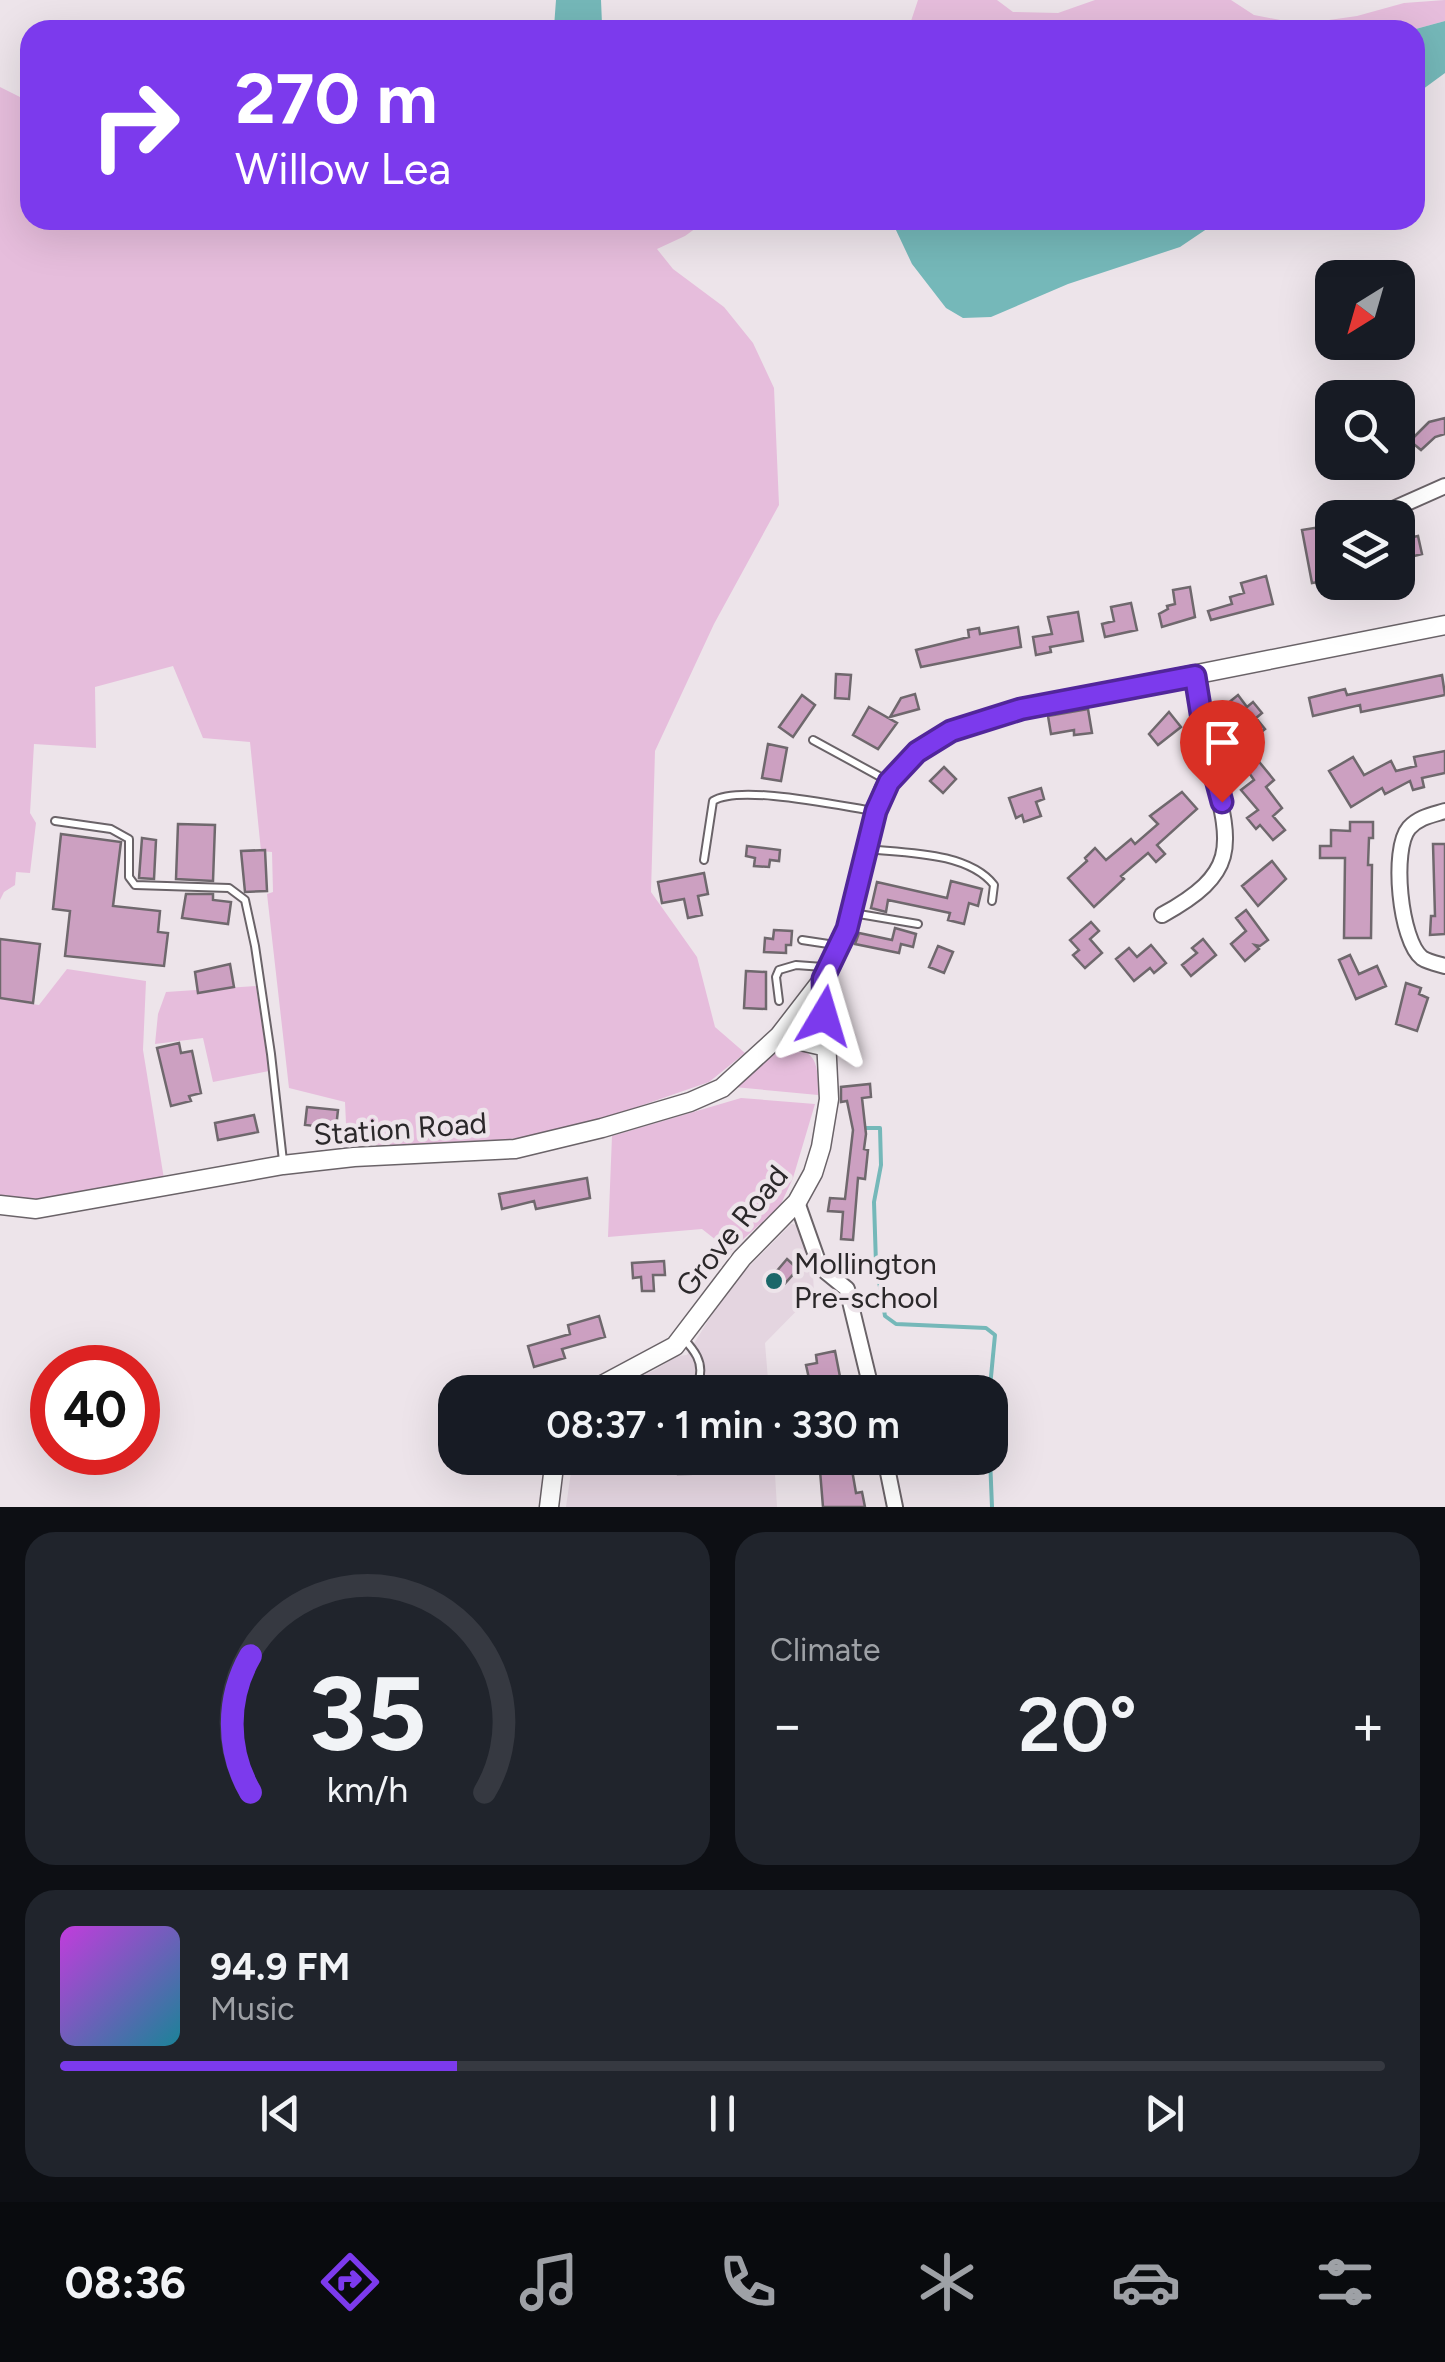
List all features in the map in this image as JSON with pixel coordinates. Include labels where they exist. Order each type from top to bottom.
[{"type":"street","points":[[1414,500],[1445,486]]},
{"type":"street","points":[[889,782],[917,752],[951,731],[1021,709],[1445,626]]},
{"type":"street","points":[[1162,915],[1193,898],[1216,875],[1225,852],[1227,824],[1205,738],[1195,676]]},
{"type":"street","name":"Station Road","points":[[0,1205],[36,1208],[283,1165],[354,1157],[516,1148],[602,1128],[690,1102],[722,1088],[779,1036],[841,946],[876,811],[889,782]]},
{"type":"street","points":[[1445,812],[1424,817],[1407,830],[1400,860],[1402,910],[1411,943],[1421,958],[1445,966]]},
{"type":"street","name":"Grove Road","points":[[633,1375],[675,1346],[742,1258],[797,1202],[812,1173],[829,1098],[826,973]]},
{"type":"street","points":[[779,1036],[828,1047]]},
{"type":"street","points":[[797,1202],[820,1267],[848,1289],[868,1375]]},
{"type":"street","points":[[548,1507],[553,1475]]},
{"type":"street","points":[[888,1475],[895,1507]]},
{"type":"lane","points":[[813,740],[889,782]]},
{"type":"lane","points":[[704,860],[713,801],[724,794],[749,793],[876,811]]},
{"type":"lane","points":[[55,820],[112,829],[129,839],[129,876],[135,885],[230,888],[245,900],[269,1036],[283,1165]]},
{"type":"lane","points":[[866,849],[941,858],[984,873],[994,885],[992,901]]},
{"type":"lane","points":[[852,913],[918,924]]},
{"type":"lane","points":[[802,940],[841,946]]},
{"type":"lane","points":[[779,1001],[779,970],[796,964],[826,973]]},
{"type":"lane","points":[[682,1337],[698,1356],[700,1375]]},
{"type":"shaded area","points":[[918,0],[997,0],[1013,12],[1058,13],[1095,0],[1231,0],[1254,15],[1280,20],[911,20]]},
{"type":"shaded area","points":[[1445,0],[1445,21],[1425,26],[1425,20],[1329,20],[1404,3]]},
{"type":"shaded area","points":[[0,87],[20,97],[20,230],[693,230],[657,249],[673,269],[724,307],[753,343],[774,388],[779,505],[714,624],[655,751],[651,892],[697,957],[715,1027],[745,1053],[709,1082],[571,1130],[461,1146],[347,1145],[345,1102],[289,1088],[267,894],[273,892],[272,852],[261,851],[250,742],[203,738],[173,666],[95,687],[96,748],[34,744],[30,813],[36,823],[30,873],[16,872],[15,885],[0,900]]},
{"type":"shaded area","points":[[67,969],[146,981],[143,1050],[164,1179],[41,1200],[0,1196],[0,999],[39,1005]]},
{"type":"shaded area","points":[[256,986],[269,1071],[213,1082],[203,1038],[155,1044],[158,1014],[166,992]]},
{"type":"shaded area","points":[[787,1048],[811,1056],[817,1069],[818,1095],[734,1087],[777,1050]]},
{"type":"shaded area","points":[[741,1098],[815,1104],[793,1178],[780,1206],[730,1251],[702,1229],[608,1237],[612,1136]]},
{"type":"shaded area","points":[[791,1224],[798,1225],[813,1274],[814,1293],[765,1343],[768,1375],[644,1375],[677,1356],[687,1355],[728,1288]]},
{"type":"shaded area","points":[[571,1475],[775,1475],[777,1507],[566,1507]]},
{"type":"water","points":[[556,0],[601,0],[602,20],[555,20]]},
{"type":"water","points":[[1445,21],[1445,73],[1425,88],[1425,26]]},
{"type":"water","points":[[896,230],[1205,230],[1180,247],[1068,284],[991,317],[963,318],[946,308],[912,264]]},
{"type":"building","points":[[1445,418],[1445,434],[1435,437],[1421,450],[1415,445],[1415,436],[1429,422]]},
{"type":"building","points":[[1315,528],[1315,582],[1312,583],[1302,530]]},
{"type":"building","points":[[1418,536],[1422,554],[1415,556]]},
{"type":"building","points":[[1266,576],[1273,604],[1211,620],[1208,611],[1232,604],[1230,597],[1244,593],[1241,583]]},
{"type":"building","points":[[1190,587],[1195,617],[1162,627],[1159,614],[1175,604],[1173,590]]},
{"type":"building","points":[[1131,603],[1137,630],[1105,637],[1102,624],[1114,621],[1111,607]]},
{"type":"building","points":[[1078,612],[1083,641],[1050,647],[1051,652],[1036,655],[1033,637],[1052,634],[1048,617]]},
{"type":"building","points":[[1018,627],[1021,647],[921,667],[916,650],[969,637],[968,630],[979,628],[980,634]]},
{"type":"building","points":[[836,674],[851,675],[849,699],[835,698]]},
{"type":"building","points":[[1442,675],[1445,695],[1361,712],[1360,705],[1313,716],[1309,698],[1345,689],[1347,695]]},
{"type":"building","points":[[915,694],[919,709],[890,717],[901,698]]},
{"type":"building","points":[[802,695],[815,705],[793,737],[779,727]]},
{"type":"building","points":[[1238,695],[1247,707],[1253,702],[1262,713],[1256,718],[1265,729],[1254,738],[1243,724],[1238,728],[1222,708]]},
{"type":"building","points":[[869,707],[897,723],[878,749],[853,735]]},
{"type":"building","points":[[1088,709],[1092,733],[1074,735],[1074,730],[1051,734],[1048,716]]},
{"type":"building","points":[[1169,712],[1181,727],[1158,745],[1149,734]]},
{"type":"building","points":[[768,744],[787,748],[781,781],[762,778]]},
{"type":"building","points":[[1445,751],[1445,773],[1422,778],[1424,787],[1413,790],[1410,781],[1385,794],[1382,788],[1351,807],[1329,771],[1353,757],[1364,775],[1391,761],[1396,771],[1416,766],[1414,757]]},
{"type":"building","points":[[1256,758],[1274,780],[1266,787],[1282,808],[1273,816],[1285,830],[1273,840],[1260,825],[1256,829],[1247,818],[1258,810],[1241,790],[1254,780],[1245,767]]},
{"type":"building","points":[[944,767],[956,779],[943,793],[930,781]]},
{"type":"building","points":[[1041,788],[1044,799],[1036,802],[1041,816],[1024,822],[1022,815],[1016,818],[1009,798]]},
{"type":"building","points":[[1182,792],[1197,809],[1157,845],[1165,854],[1156,862],[1148,853],[1094,907],[1068,878],[1095,848],[1106,860],[1131,839],[1135,844],[1158,824],[1150,816]]},
{"type":"building","points":[[1350,822],[1373,822],[1368,865],[1372,865],[1371,938],[1344,938],[1345,858],[1320,858],[1320,846],[1331,846],[1331,830],[1350,831]]},
{"type":"building","points":[[178,824],[215,825],[213,881],[176,879]]},
{"type":"building","points":[[61,834],[121,842],[113,906],[160,911],[158,932],[168,933],[164,966],[65,956],[70,911],[53,909]]},
{"type":"building","points":[[142,838],[156,840],[154,879],[139,878]]},
{"type":"building","points":[[1433,844],[1445,844],[1445,934],[1430,935],[1431,916],[1435,916]]},
{"type":"building","points":[[747,846],[780,850],[779,861],[770,860],[769,867],[754,866],[755,858],[746,856]]},
{"type":"building","points":[[265,850],[267,891],[245,892],[241,851]]},
{"type":"building","points":[[1272,861],[1286,879],[1258,906],[1242,886]]},
{"type":"building","points":[[704,873],[708,894],[698,896],[702,915],[688,918],[684,899],[662,903],[658,882]]},
{"type":"building","points":[[951,881],[982,889],[978,906],[969,903],[964,924],[948,920],[950,913],[888,900],[886,912],[871,908],[877,882],[947,898]]},
{"type":"building","points":[[186,894],[213,894],[213,900],[231,902],[228,924],[182,918]]},
{"type":"building","points":[[1246,910],[1268,940],[1255,945],[1259,949],[1245,961],[1231,944],[1246,931],[1236,918]]},
{"type":"building","points":[[1091,922],[1099,931],[1090,939],[1102,953],[1085,968],[1073,955],[1079,950],[1070,940]]},
{"type":"building","points":[[895,928],[916,934],[913,947],[901,944],[899,953],[855,944],[859,933],[892,940]]},
{"type":"building","points":[[774,930],[792,931],[786,953],[764,952],[765,938],[773,939]]},
{"type":"building","points":[[0,939],[40,944],[33,1003],[0,998]]},
{"type":"building","points":[[1203,939],[1216,955],[1191,976],[1182,965],[1197,953],[1192,948]]},
{"type":"building","points":[[1151,945],[1166,963],[1154,973],[1150,968],[1134,981],[1116,959],[1129,948],[1137,957]]},
{"type":"building","points":[[938,946],[953,952],[944,973],[929,967]]},
{"type":"building","points":[[1350,955],[1359,974],[1377,966],[1386,986],[1356,999],[1339,960]]},
{"type":"building","points":[[230,964],[234,987],[198,993],[195,972]]},
{"type":"building","points":[[746,971],[766,972],[766,1009],[744,1008]]},
{"type":"building","points":[[1406,983],[1421,988],[1419,994],[1428,998],[1417,1031],[1396,1024]]},
{"type":"building","points":[[179,1043],[181,1053],[192,1051],[201,1093],[189,1096],[191,1101],[171,1106],[157,1048]]},
{"type":"building","points":[[870,1084],[871,1097],[862,1098],[864,1149],[868,1150],[865,1179],[858,1178],[853,1240],[841,1239],[843,1212],[828,1211],[830,1198],[845,1199],[853,1130],[847,1101],[841,1102],[841,1087]]},
{"type":"building","points":[[307,1107],[338,1110],[336,1128],[305,1125]]},
{"type":"building","points":[[254,1115],[258,1132],[218,1140],[215,1123]]},
{"type":"building","points":[[587,1178],[590,1198],[536,1209],[534,1201],[502,1209],[499,1194]]},
{"type":"building","points":[[787,1259],[798,1269],[780,1289],[770,1279]]},
{"type":"building","points":[[664,1261],[665,1275],[653,1275],[654,1291],[642,1291],[641,1277],[633,1278],[632,1263]]},
{"type":"building","points":[[599,1316],[605,1337],[562,1349],[565,1358],[534,1367],[528,1346],[570,1334],[568,1325]]},
{"type":"building","points":[[835,1351],[840,1375],[808,1375],[806,1365],[817,1363],[816,1355]]},
{"type":"building","points":[[820,1475],[853,1475],[856,1493],[862,1492],[865,1507],[823,1507]]},
{"type":"waterway","points":[[864,1128],[880,1128],[881,1165],[874,1202],[876,1264],[885,1316],[896,1324],[986,1328],[995,1335],[991,1375]]},
{"type":"waterway","points":[[991,1475],[992,1507]]},
{"type":"place","name":"Mollington Pre-school","points":[[774,1281]]},
{"type":"route","points":[[824,1016],[823,979],[847,929],[884,789],[917,752],[951,731],[1021,709],[1195,676],[1205,738],[1222,802]]}]
